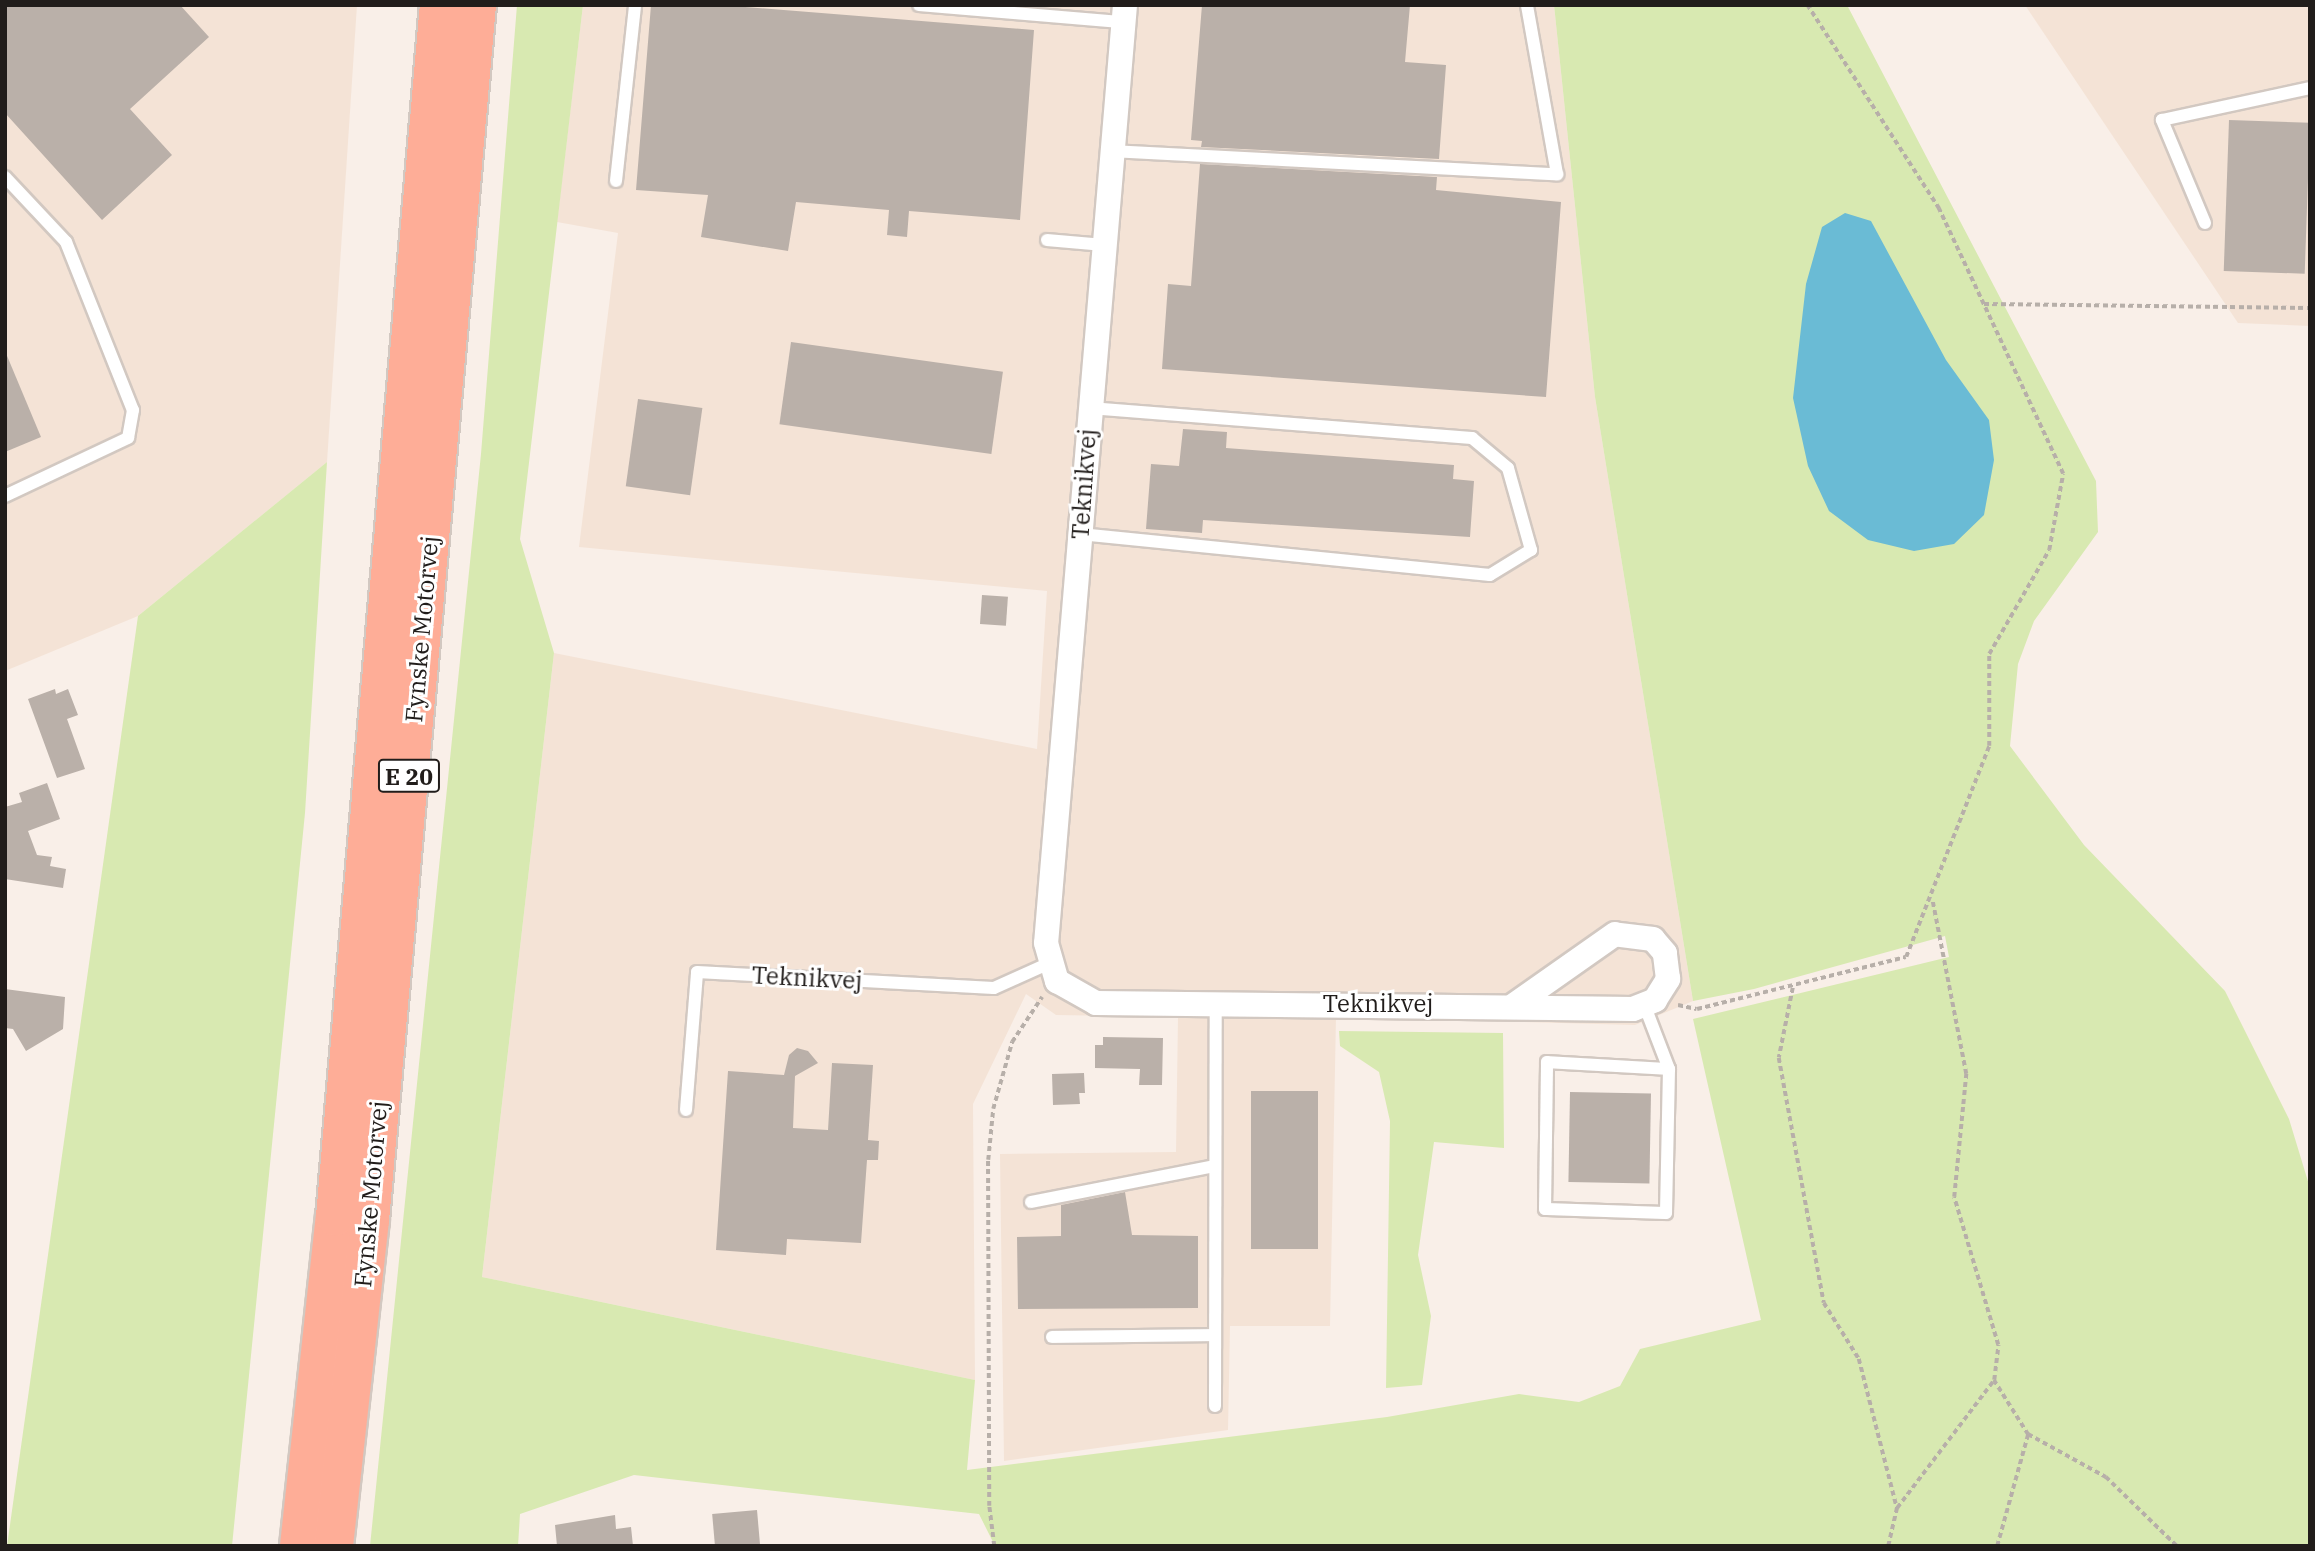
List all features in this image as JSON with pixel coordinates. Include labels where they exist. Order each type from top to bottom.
[{"type":"highway","name":"Fynske Motorvej","points":[[299,1546],[335,1217],[439,5]]},
{"type":"highway","name":"Fynske Motorvej","points":[[334,1546],[370,1220],[477,5]]},
{"type":"street","name":"Teknikvej","points":[[1124,14],[1046,943],[1053,972],[1096,1003],[1514,1005],[1633,1009],[1650,1002]]},
{"type":"street","points":[[1514,1005],[1615,934],[1653,939],[1664,953],[1668,979],[1650,1002]]},
{"type":"lane","points":[[616,181],[635,5]]},
{"type":"lane","points":[[919,5],[1064,18],[1124,14]]},
{"type":"lane","points":[[1112,151],[1557,174],[1527,5]]},
{"type":"lane","points":[[2205,223],[2162,120],[2310,88]]},
{"type":"lane","points":[[5,177],[66,242],[133,410],[128,438],[5,496]]},
{"type":"lane","points":[[1046,240],[1104,245]]},
{"type":"lane","points":[[1080,534],[1490,575],[1531,550],[1508,468],[1472,438],[1089,408]]},
{"type":"lane","name":"Teknikvej","points":[[686,1110],[697,972],[994,988],[1053,972]]},
{"type":"lane","points":[[1650,1002],[1669,1069],[1666,1213],[1545,1209],[1547,1062],[1669,1069]]},
{"type":"lane","points":[[1215,1405],[1216,1003]]},
{"type":"lane","points":[[1031,1202],[1215,1166]]},
{"type":"lane","points":[[1052,1337],[1215,1335]]},
{"type":"path","points":[[1650,1002],[1697,1009],[1793,988],[1906,957],[1989,746],[1989,654],[2049,550],[2063,474],[1939,209],[1807,5]]},
{"type":"path","points":[[1984,304],[2310,308]]},
{"type":"path","points":[[1888,1546],[1897,1508],[1994,1380],[1998,1345],[1954,1197],[1966,1074],[1931,897]]},
{"type":"path","points":[[994,1546],[989,1506],[988,1201],[993,1109],[1013,1042],[1053,972]]},
{"type":"path","points":[[1793,988],[1779,1058],[1824,1303],[1859,1360],[1897,1508]]},
{"type":"path","points":[[1994,1380],[2028,1434],[2106,1477],[2175,1544]]},
{"type":"path","points":[[1997,1546],[2028,1434]]},
{"type":"shaded area","points":[[5,5],[357,5],[327,462],[138,616],[5,671]]},
{"type":"shaded area","points":[[583,5],[1554,5],[1595,397],[1693,1001],[1635,1025],[1336,1017],[1330,1326],[1230,1326],[1228,1430],[1004,1461],[1000,1154],[1176,1152],[1178,1017],[1056,1015],[1026,994],[973,1104],[975,1380],[482,1277],[554,653],[1037,749],[1047,591],[579,547],[618,233],[557,222]]},
{"type":"shaded area","points":[[2025,5],[2310,5],[2310,326],[2238,323]]},
{"type":"green space","points":[[517,5],[583,5],[520,539],[554,653],[482,1277],[975,1380],[967,1470],[1387,1417],[1519,1394],[1579,1402],[1620,1386],[1640,1349],[1761,1320],[1693,1019],[1949,957],[1945,936],[1754,989],[1693,1001],[1595,397],[1554,5],[1847,5],[2096,481],[2098,532],[2034,621],[2018,664],[2010,746],[2084,845],[2225,991],[2289,1119],[2310,1188],[2310,1546],[995,1546],[979,1514],[634,1475],[520,1514],[518,1546],[370,1546],[481,454]]},
{"type":"green space","points":[[327,462],[305,813],[232,1546],[7,1546],[138,616]]},
{"type":"green space","points":[[1339,1031],[1503,1033],[1504,1148],[1434,1142],[1418,1255],[1431,1316],[1422,1385],[1386,1388],[1390,1121],[1379,1072],[1340,1046]]},
{"type":"water","points":[[1845,213],[1871,221],[1946,360],[1989,420],[1994,460],[1984,515],[1954,544],[1914,551],[1868,540],[1829,511],[1808,466],[1793,398],[1806,284],[1822,227]]},
{"type":"building","points":[[5,5],[180,5],[209,37],[130,109],[172,155],[102,220],[5,113]]},
{"type":"building","points":[[651,5],[720,5],[1034,30],[1020,220],[909,211],[907,237],[887,235],[889,210],[796,202],[788,251],[701,237],[708,195],[636,190]]},
{"type":"building","points":[[1202,5],[1410,5],[1405,62],[1446,65],[1439,159],[1201,147],[1202,141],[1191,140]]},
{"type":"building","points":[[2229,120],[2310,123],[2305,274],[2224,271]]},
{"type":"building","points":[[1200,164],[1437,177],[1436,190],[1561,202],[1546,397],[1162,369],[1168,284],[1191,286]]},
{"type":"building","points":[[791,342],[1003,372],[991,454],[779,424]]},
{"type":"building","points":[[5,351],[41,437],[5,452]]},
{"type":"building","points":[[638,399],[702,408],[690,495],[626,486]]},
{"type":"building","points":[[1183,429],[1227,432],[1226,448],[1454,465],[1453,479],[1474,481],[1470,537],[1203,520],[1202,533],[1146,529],[1151,464],[1179,466]]},
{"type":"building","points":[[982,595],[1008,597],[1006,626],[980,624]]},
{"type":"building","points":[[55,689],[56,694],[68,689],[78,715],[67,719],[85,769],[57,778],[28,699]]},
{"type":"building","points":[[47,783],[60,819],[28,831],[37,855],[52,857],[50,866],[66,869],[63,888],[5,879],[5,807],[22,802],[19,793]]},
{"type":"building","points":[[5,989],[65,997],[63,1029],[26,1051],[13,1029],[5,1028]]},
{"type":"building","points":[[1103,1037],[1163,1038],[1162,1085],[1139,1085],[1140,1069],[1095,1068],[1095,1045],[1103,1045]]},
{"type":"building","points":[[797,1048],[808,1051],[818,1063],[795,1076],[793,1128],[828,1130],[832,1063],[873,1065],[868,1140],[879,1141],[878,1160],[867,1160],[861,1243],[787,1239],[786,1255],[716,1250],[728,1071],[784,1075],[789,1055]]},
{"type":"building","points":[[1084,1073],[1085,1093],[1079,1093],[1080,1104],[1053,1105],[1052,1074]]},
{"type":"building","points":[[1251,1091],[1318,1091],[1318,1249],[1251,1249]]},
{"type":"building","points":[[1570,1092],[1651,1093],[1649,1183],[1568,1182]]},
{"type":"building","points":[[1125,1192],[1132,1235],[1198,1236],[1198,1308],[1018,1309],[1017,1237],[1061,1236],[1061,1205]]},
{"type":"building","points":[[757,1510],[760,1546],[715,1546],[712,1514]]},
{"type":"building","points":[[615,1515],[616,1529],[631,1527],[633,1546],[557,1546],[555,1525]]}]
